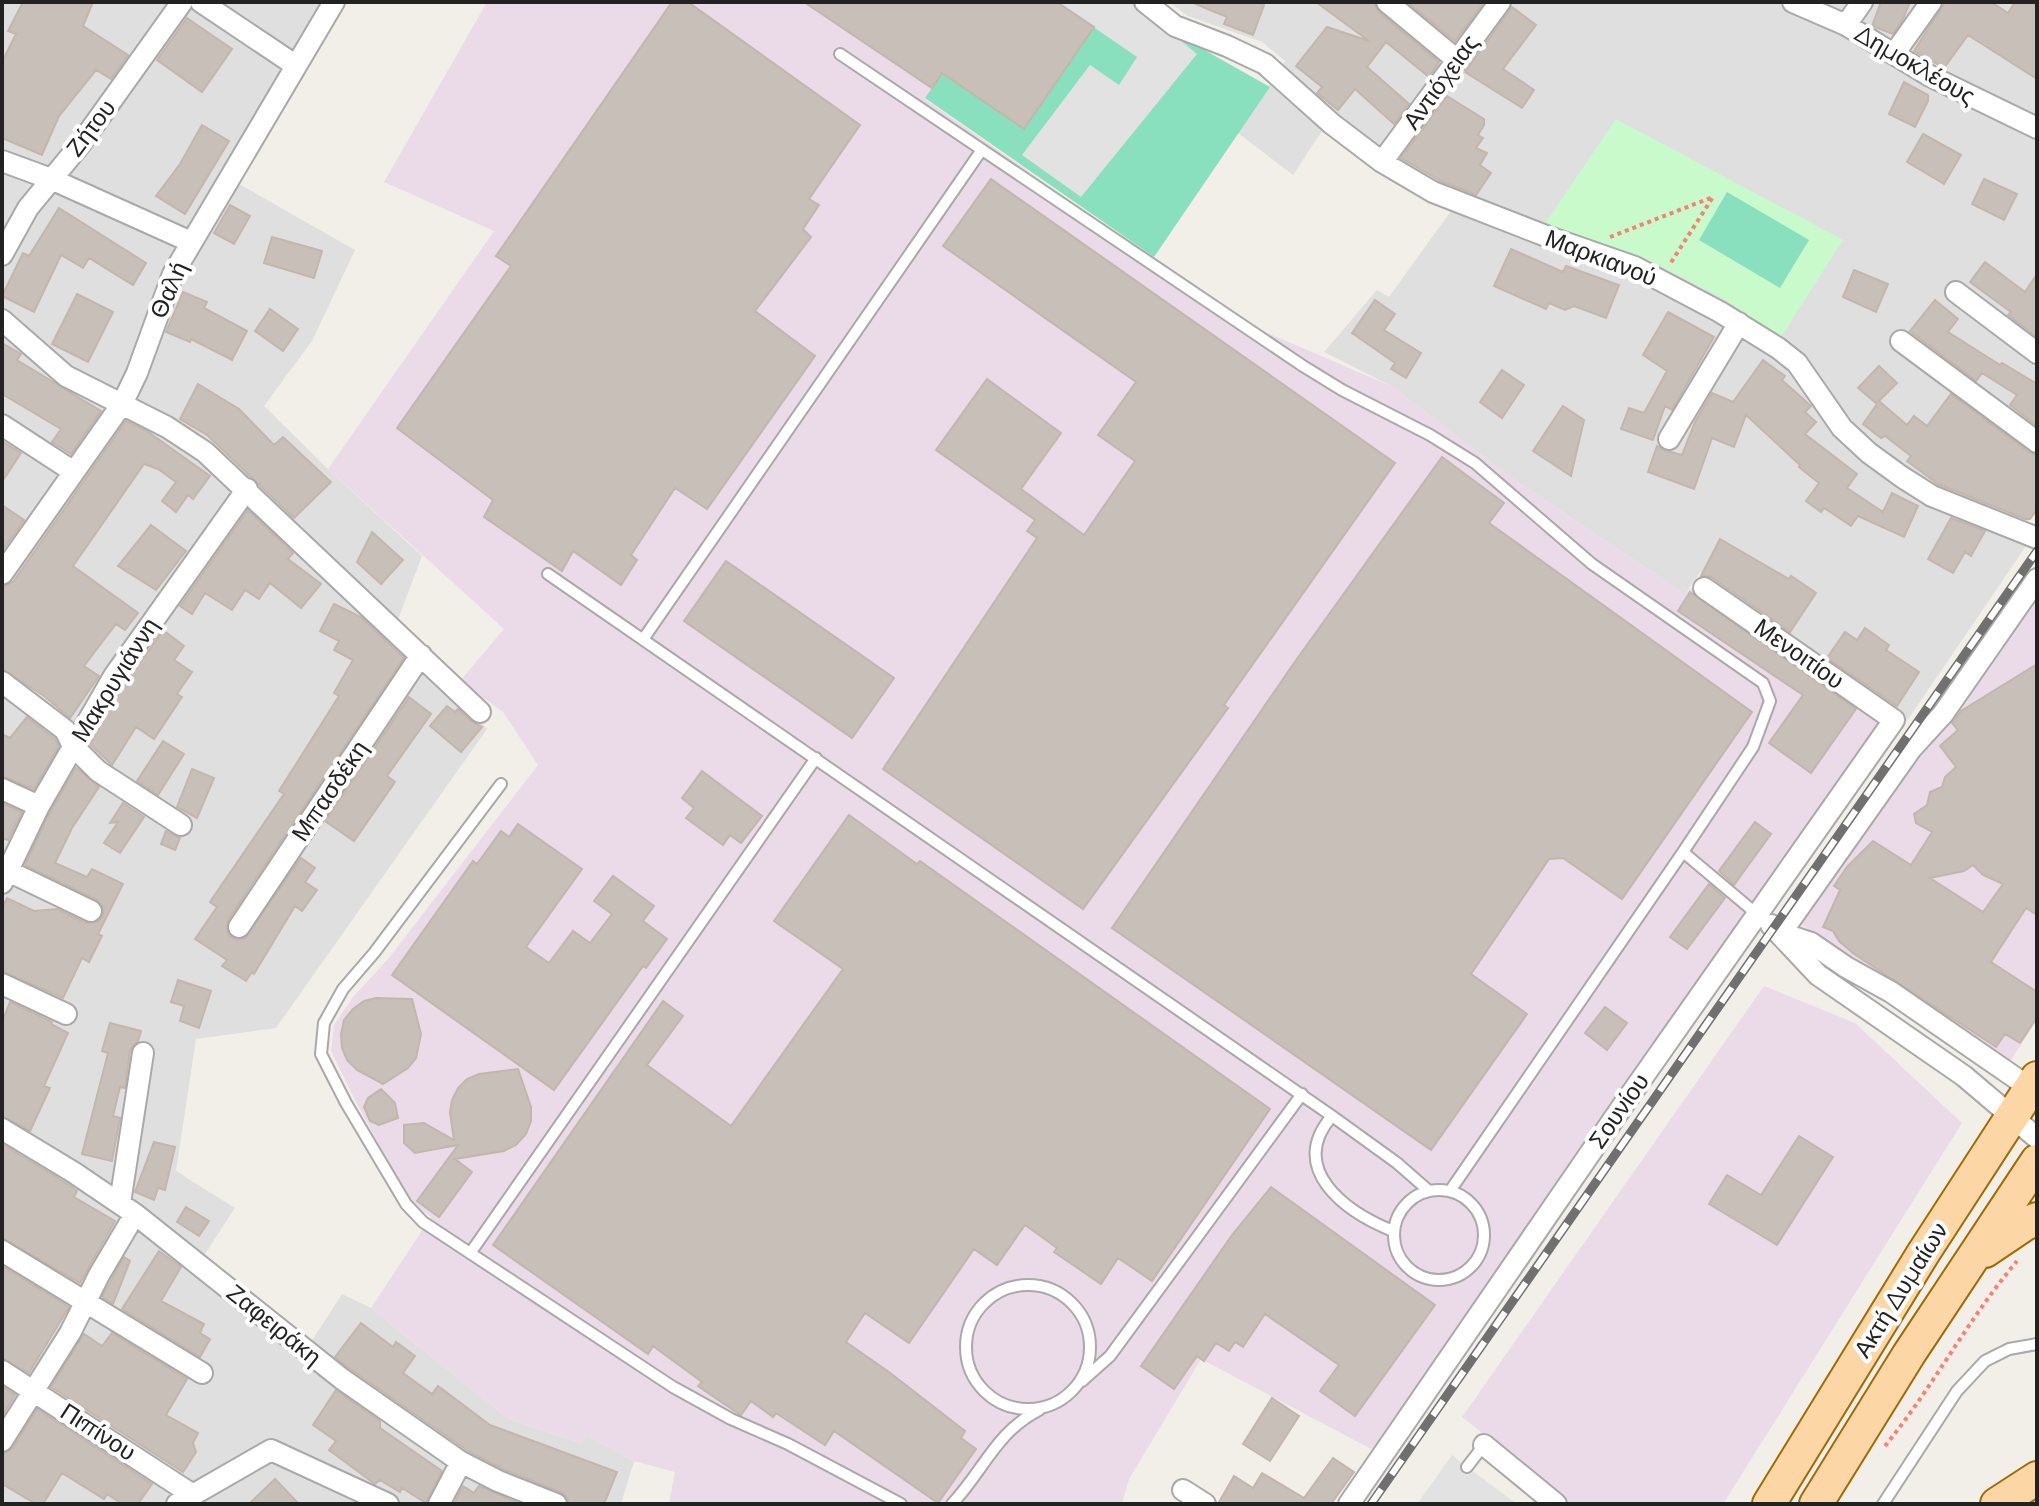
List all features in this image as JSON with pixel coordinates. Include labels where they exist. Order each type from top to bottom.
[{"type":"main road","name":"Ακτή Δυμαίων","points":[[1769,1504],[1901,1289],[2011,1118],[2035,1088]]},
{"type":"main road","name":"Ακτή Δυμαίων","points":[[1816,1504],[1901,1366],[2037,1161]]},
{"type":"main road","points":[[1973,1260],[2037,1219]]},
{"type":"main road","points":[[1997,1504],[2037,1478]]},
{"type":"street","name":"Ζήτου","points":[[2,255],[28,208],[79,146],[182,2]]},
{"type":"street","points":[[201,2],[295,65]]},
{"type":"street","name":"Θαλή","points":[[2,574],[122,404],[137,373],[169,282],[334,2]]},
{"type":"street","name":"Μαρκιανού","points":[[1145,2],[1175,26],[1265,64],[1332,124],[1382,162],[1454,202],[1635,267],[1739,323],[1797,363],[1842,428],[1880,461],[1932,496],[2034,531]]},
{"type":"street","points":[[1387,2],[1457,60]]},
{"type":"street","name":"Αντιόχειας","points":[[1382,162],[1500,2]]},
{"type":"street","name":"Δημοκλέους","points":[[1793,2],[1846,25],[1982,103],[2037,128]]},
{"type":"street","points":[[1846,25],[1862,2]]},
{"type":"street","points":[[1894,54],[1931,2]]},
{"type":"street","points":[[2,161],[51,179],[191,242]]},
{"type":"street","points":[[1956,292],[2037,353]]},
{"type":"street","points":[[2,320],[66,376],[192,442],[247,489],[480,712]]},
{"type":"street","points":[[1669,439],[1739,323]]},
{"type":"street","points":[[1901,341],[2037,442]]},
{"type":"street","points":[[2,425],[74,472]]},
{"type":"street","name":"Μακρυγιάννη","points":[[5,877],[39,806],[129,653],[247,489]]},
{"type":"street","points":[[1781,933],[1911,749],[1943,714],[2037,579]]},
{"type":"street","name":"Μενοιτίου","points":[[1704,588],[1894,720]]},
{"type":"street","name":"Μπασδέκη","points":[[239,927],[421,655]]},
{"type":"street","points":[[2,682],[65,730],[73,746],[98,771],[181,825]]},
{"type":"street","name":"Σουνίου","points":[[1349,1504],[1606,1130],[1894,720]]},
{"type":"street","points":[[2,789],[39,806]]},
{"type":"street","points":[[5,877],[91,911]]},
{"type":"street","points":[[1758,915],[1781,933],[1798,956],[1818,975],[1964,1076],[2037,1138]]},
{"type":"street","points":[[1781,933],[1804,939],[1891,992],[2035,1088]]},
{"type":"street","points":[[2,984],[66,1014]]},
{"type":"street","points":[[1876,1014],[1891,992]]},
{"type":"street","points":[[2,1441],[86,1303],[128,1208],[143,1053]]},
{"type":"street","name":"Ζαφειράκη","points":[[2,1129],[128,1208],[342,1379],[461,1462],[498,1481],[556,1504]]},
{"type":"street","points":[[2,1251],[202,1373]]},
{"type":"street","name":"Πιπίνου","points":[[2,1371],[35,1391],[185,1499]]},
{"type":"street","points":[[1484,1445],[1556,1504]]},
{"type":"street","points":[[185,1499],[271,1450],[388,1504]]},
{"type":"street","points":[[439,1504],[461,1462]]},
{"type":"street","points":[[1183,1490],[1205,1504]]},
{"type":"lane","points":[[840,54],[1303,366],[1475,463],[1592,564],[1763,683],[1770,701],[1753,747],[1450,1191]]},
{"type":"lane","points":[[644,638],[981,151]]},
{"type":"lane","points":[[548,574],[1302,1094],[1397,1163],[1429,1191]]},
{"type":"lane","points":[[471,1252],[816,758]]},
{"type":"lane","points":[[501,784],[343,989],[324,1023],[321,1054],[346,1103],[406,1204],[423,1222],[673,1387],[901,1504]]},
{"type":"lane","points":[[1683,852],[1758,915]]},
{"type":"lane","points":[[952,1504],[1001,1438],[1024,1418],[1059,1401],[1110,1356],[1302,1094]]},
{"type":"lane","points":[[1332,1116],[1316,1144],[1321,1176],[1345,1204],[1393,1231]]},
{"type":"lane","points":[[1429,1191],[1450,1191],[1475,1208],[1485,1237],[1479,1257],[1465,1273],[1456,1278],[1436,1281],[1416,1275],[1407,1268],[1396,1251],[1393,1231],[1401,1209],[1409,1201],[1429,1191]]},
{"type":"lane","points":[[1048,1406],[1016,1408],[1001,1403],[987,1394],[969,1368],[966,1336],[971,1321],[980,1307],[996,1293],[1016,1286],[1037,1285],[1058,1292],[1074,1305],[1086,1323],[1090,1344],[1088,1365],[1078,1384]]},
{"type":"lane","points":[[1883,1504],[1957,1391],[1985,1361],[2009,1349],[2037,1344]]},
{"type":"lane","points":[[1467,1467],[1484,1445]]},
{"type":"path","points":[[1581,248],[1713,197],[1660,279]]},
{"type":"path","points":[[1879,1452],[1911,1413],[1998,1284],[2024,1254]]},
{"type":"shaded area","points":[[2,2],[327,2],[220,173],[355,250],[312,341],[264,406],[422,556],[396,625],[487,729],[276,1028],[196,1039],[176,1171],[235,1208],[194,1271],[300,1359],[342,1294],[371,1308],[509,1419],[581,1443],[586,1435],[634,1461],[621,1504],[571,1504],[566,1501],[564,1504],[2,1504]]},
{"type":"shaded area","points":[[487,2],[991,2],[925,99],[1234,315],[1270,334],[1391,386],[1510,477],[1685,594],[1690,588],[1881,722],[1373,1450],[1201,1359],[1129,1479],[1122,1504],[669,1504],[675,1472],[634,1461],[586,1435],[581,1443],[509,1419],[371,1308],[431,1217],[408,1200],[353,1096],[331,1051],[334,1025],[538,765],[503,712],[460,681],[504,629],[328,469],[494,231],[384,182]]},
{"type":"shaded area","points":[[1057,2],[1134,2],[1197,54],[1081,197],[1022,155],[1090,65],[1119,85],[1137,57]]},
{"type":"shaded area","points":[[1169,2],[2037,2],[2037,509],[2018,536],[2026,546],[1907,721],[1700,572],[1685,594],[1510,477],[1391,386],[1324,352],[1377,290],[1389,297],[1461,197],[1394,160],[1335,111],[1293,175],[1238,133],[1285,61],[1262,42],[1188,16]]},
{"type":"shaded area","points":[[2037,590],[2037,1020],[2009,1063],[1799,923]]},
{"type":"shaded area","points":[[1764,986],[1855,1023],[1962,1123],[1723,1504],[1571,1504],[1462,1417]]},
{"type":"shaded area","points":[[1452,1455],[1467,1467],[1517,1504],[1417,1504]]},
{"type":"green space","points":[[991,2],[1134,2],[1169,30],[1270,87],[1154,257],[925,98]]},
{"type":"green space","points":[[1616,119],[1843,240],[1781,337],[1724,299],[1644,258],[1544,225]]},
{"type":"green space","points":[[1727,192],[1809,240],[1780,288],[1699,240]]},
{"type":"building","points":[[23,2],[93,2],[83,26],[128,55],[111,79],[96,70],[59,116],[42,155],[2,138],[2,62],[16,34],[8,31]]},
{"type":"building","points":[[672,2],[688,2],[860,125],[809,199],[819,205],[803,229],[811,237],[755,311],[815,356],[707,509],[675,488],[631,555],[637,560],[621,585],[573,551],[562,571],[484,517],[493,500],[397,428],[511,266],[496,256]]},
{"type":"building","points":[[804,2],[1057,2],[1094,27],[1024,129],[942,73],[932,88]]},
{"type":"building","points":[[1191,2],[1256,2],[1264,5],[1253,35],[1224,24],[1227,17]]},
{"type":"building","points":[[1316,2],[1374,2],[1379,12],[1439,62],[1429,77],[1386,42],[1367,67],[1409,104],[1394,124],[1355,89],[1338,110],[1317,93],[1322,87],[1296,66],[1327,27],[1369,41]]},
{"type":"building","points":[[1407,2],[1484,2],[1455,41]]},
{"type":"building","points":[[1881,2],[1910,2],[1893,34],[1872,26]]},
{"type":"building","points":[[1945,2],[1991,2],[2008,13],[2015,2],[2037,2],[2037,79],[1968,35],[1944,68],[1914,51]]},
{"type":"building","points":[[1512,7],[1536,25],[1503,69],[1534,90],[1522,108],[1465,72]]},
{"type":"building","points":[[187,18],[232,49],[202,92],[157,60]]},
{"type":"building","points":[[1904,82],[1928,95],[1915,127],[1889,114]]},
{"type":"building","points":[[1447,96],[1484,119],[1478,135],[1483,138],[1476,148],[1487,153],[1480,165],[1491,173],[1476,195],[1441,181],[1401,158]]},
{"type":"building","points":[[202,125],[229,141],[185,214],[156,196],[180,164]]},
{"type":"building","points":[[1923,134],[1961,155],[1944,184],[1907,162]]},
{"type":"building","points":[[991,179],[1395,463],[1224,705],[1228,708],[1083,909],[883,769],[1037,538],[1027,531],[1035,520],[936,450],[987,379],[1061,433],[1021,489],[1084,535],[1135,461],[1098,435],[1136,382],[943,246]]},
{"type":"building","points":[[1984,179],[2017,194],[2004,220],[1972,204]]},
{"type":"building","points":[[230,205],[250,216],[234,244],[214,233]]},
{"type":"building","points":[[59,208],[146,263],[133,285],[89,258],[83,268],[61,255],[34,312],[2,296],[23,253],[29,256]]},
{"type":"building","points":[[272,237],[322,251],[314,278],[264,263]]},
{"type":"building","points":[[1511,249],[1563,272],[1566,266],[1619,285],[1606,318],[1574,306],[1565,310],[1549,303],[1546,309],[1494,286]]},
{"type":"building","points":[[1985,262],[2025,292],[2037,274],[2037,337],[2008,315],[2011,312],[1970,282]]},
{"type":"building","points":[[1854,270],[1888,284],[1876,312],[1843,297]]},
{"type":"building","points":[[183,292],[207,302],[204,308],[247,331],[232,360],[191,339],[190,342],[166,332]]},
{"type":"building","points":[[77,294],[113,312],[88,362],[52,344]]},
{"type":"building","points":[[1375,300],[1395,314],[1384,330],[1421,353],[1406,378],[1391,369],[1395,363],[1352,333]]},
{"type":"building","points":[[1935,300],[1958,319],[1948,332],[2037,384],[2037,426],[2010,405],[2017,395],[1982,373],[1976,381],[1910,331]]},
{"type":"building","points":[[270,309],[298,329],[283,351],[255,331]]},
{"type":"building","points":[[1668,312],[1714,337],[1672,410],[1665,406],[1653,440],[1621,429],[1629,408],[1644,413],[1667,371],[1643,355]]},
{"type":"building","points":[[2,343],[21,354],[17,360],[101,411],[71,454],[52,442],[61,429],[2,394]]},
{"type":"building","points":[[1763,360],[1785,376],[1782,380],[1811,406],[1805,412],[1816,422],[1805,434],[1857,474],[1847,488],[1883,512],[1892,493],[1918,506],[1904,537],[1858,516],[1851,526],[1824,508],[1821,512],[1806,501],[1819,483],[1746,415],[1734,447],[1712,438],[1694,489],[1648,472],[1657,446],[1682,455],[1695,422],[1712,393],[1733,402]]},
{"type":"building","points":[[1879,366],[1897,383],[1879,401],[1907,425],[1914,416],[1927,426],[1951,394],[2037,455],[2037,509],[2030,519],[1938,484],[1907,461],[1911,456],[1863,424],[1877,404],[1858,388]]},
{"type":"building","points":[[1502,370],[1524,385],[1502,418],[1480,402]]},
{"type":"building","points":[[198,384],[239,409],[274,445],[283,437],[331,482],[294,518],[207,435],[180,419]]},
{"type":"building","points":[[1563,406],[1584,420],[1571,476],[1533,451]]},
{"type":"building","points":[[126,421],[147,431],[210,476],[193,499],[188,495],[176,512],[162,501],[176,482],[158,469],[144,464],[73,566],[138,613],[125,630],[116,624],[84,666],[99,676],[70,718],[44,696],[2,669],[2,587],[13,582]]},
{"type":"building","points":[[2,441],[21,453],[2,482]]},
{"type":"building","points":[[1442,457],[1504,503],[1489,523],[1752,712],[1622,899],[1563,858],[1549,859],[1471,974],[1527,1014],[1431,1150],[1112,928],[1294,663]]},
{"type":"building","points":[[2,505],[24,520],[2,551]]},
{"type":"building","points":[[248,510],[293,553],[288,559],[321,584],[301,608],[270,583],[259,599],[245,590],[232,610],[205,593],[192,614],[180,606]]},
{"type":"building","points":[[1951,518],[1985,531],[1971,556],[1965,552],[1953,573],[1928,559]]},
{"type":"building","points":[[151,525],[186,551],[156,590],[118,566]]},
{"type":"building","points":[[372,532],[403,560],[381,584],[357,562]]},
{"type":"building","points":[[1720,539],[1789,579],[1791,576],[1816,593],[1790,632],[1711,577],[1701,576]]},
{"type":"building","points":[[726,561],[894,678],[852,738],[684,621]]},
{"type":"building","points":[[1690,592],[1856,709],[1811,773],[1769,743],[1803,695],[1678,611]]},
{"type":"building","points":[[334,604],[361,617],[404,658],[228,920],[227,932],[231,937],[237,940],[245,938],[301,858],[315,868],[305,882],[317,890],[302,911],[295,906],[254,974],[252,972],[246,981],[222,966],[227,960],[195,939],[217,907],[210,902],[284,794],[279,791],[339,696],[334,693],[353,660],[334,650],[339,641],[320,631]]},
{"type":"building","points":[[1865,628],[1889,645],[1886,650],[1919,672],[1897,706],[1827,658],[1845,632],[1857,640]]},
{"type":"building","points":[[163,630],[184,646],[174,660],[192,672],[177,694],[182,697],[154,739],[136,727],[112,765],[90,744],[121,690]]},
{"type":"building","points":[[2037,664],[2037,915],[2026,908],[1991,962],[2037,992],[2037,1017],[2020,1043],[2005,1034],[1996,1047],[1854,954],[1833,931],[1823,927],[1840,890],[1834,886],[1847,867],[1873,841],[1911,865],[1932,832],[1916,823],[1914,814],[1927,805],[1930,792],[1942,787],[1945,777],[1956,767],[1940,746],[1958,730],[1952,723],[1961,711]],"holes":[[[1973,865],[1983,875],[2003,884],[1983,912],[1930,878],[1964,871]]]},
{"type":"building","points":[[409,697],[431,714],[387,776],[395,782],[354,841],[325,821]]},
{"type":"building","points":[[447,706],[455,712],[458,709],[482,727],[461,752],[430,726]]},
{"type":"building","points":[[27,717],[55,739],[59,746],[34,789],[2,776],[2,734],[10,738]]},
{"type":"building","points":[[163,741],[184,754],[158,795],[137,781]]},
{"type":"building","points":[[76,768],[99,787],[72,828],[55,863],[87,877],[92,869],[123,884],[98,934],[102,936],[89,962],[82,958],[63,998],[2,971],[2,909],[7,898],[34,911],[57,909],[86,923],[98,922],[102,917],[104,909],[97,900],[25,865],[50,812]]},
{"type":"building","points":[[192,769],[214,778],[197,818],[177,807]]},
{"type":"building","points":[[702,771],[762,816],[741,843],[730,835],[723,845],[686,818],[694,808],[682,798]]},
{"type":"building","points":[[2,803],[22,812],[8,840],[2,838]]},
{"type":"building","points":[[123,803],[144,817],[120,853],[104,843],[118,822],[110,823]]},
{"type":"building","points":[[849,815],[917,864],[920,861],[1270,1109],[1152,1281],[1118,1258],[1101,1284],[1054,1252],[1057,1248],[1025,1225],[997,1265],[974,1249],[909,1343],[865,1313],[846,1342],[965,1431],[961,1438],[976,1449],[938,1503],[834,1431],[825,1445],[776,1413],[773,1417],[751,1401],[739,1414],[698,1386],[702,1382],[653,1346],[648,1354],[493,1245],[663,1001],[683,1016],[647,1065],[731,1126],[843,969],[774,921]]},
{"type":"building","points":[[1755,822],[1771,834],[1734,885],[1719,871]]},
{"type":"building","points":[[518,824],[582,869],[526,947],[549,963],[573,931],[590,943],[612,914],[594,901],[613,876],[654,906],[643,921],[667,939],[646,968],[643,966],[554,1090],[392,975],[473,861],[477,864],[501,831],[509,837]]},
{"type":"building","points":[[166,831],[180,838],[175,850],[161,844]]},
{"type":"building","points":[[1709,884],[1725,898],[1687,949],[1670,937]]},
{"type":"building","points":[[178,980],[211,991],[199,1028],[180,1021],[184,1006],[171,1002]]},
{"type":"building","points":[[376,998],[412,999],[421,1034],[416,1058],[408,1068],[383,1084],[357,1070],[347,1060],[342,1048],[344,1020],[364,1001]]},
{"type":"building","points":[[10,1002],[68,1033],[44,1086],[50,1088],[30,1131],[2,1116],[2,1022]]},
{"type":"building","points":[[1605,1007],[1627,1023],[1607,1050],[1585,1033]]},
{"type":"building","points":[[110,1023],[141,1031],[138,1041],[130,1050],[125,1088],[120,1087],[113,1116],[120,1118],[112,1161],[82,1154],[108,1053],[102,1051]]},
{"type":"building","points":[[518,1069],[531,1107],[531,1121],[526,1134],[516,1145],[504,1151],[455,1159],[472,1172],[439,1217],[417,1201],[458,1145],[415,1153],[404,1143],[404,1125],[424,1123],[454,1140],[450,1112],[458,1088],[467,1079],[479,1074]]},
{"type":"building","points":[[381,1089],[395,1103],[398,1118],[379,1125],[370,1121],[364,1107],[368,1098]]},
{"type":"building","points":[[1799,1136],[1833,1157],[1777,1245],[1709,1204],[1727,1175],[1761,1195]]},
{"type":"building","points":[[154,1142],[175,1147],[165,1190],[158,1188],[154,1200],[135,1192]]},
{"type":"building","points":[[2,1144],[66,1183],[77,1191],[74,1197],[115,1221],[80,1283],[2,1238]]},
{"type":"building","points":[[1271,1187],[1435,1305],[1355,1416],[1320,1391],[1339,1365],[1265,1314],[1243,1347],[1235,1342],[1229,1351],[1216,1343],[1204,1361],[1197,1356],[1174,1389],[1141,1366],[1232,1235]]},
{"type":"building","points":[[186,1207],[209,1221],[199,1236],[177,1222]]},
{"type":"building","points":[[159,1251],[181,1267],[161,1301],[204,1324],[200,1333],[210,1339],[200,1357],[122,1309]]},
{"type":"building","points":[[124,1257],[130,1261],[113,1304],[102,1297]]},
{"type":"building","points":[[2,1266],[69,1307],[29,1373],[2,1358]]},
{"type":"building","points":[[361,1323],[393,1347],[396,1342],[415,1356],[403,1373],[432,1394],[438,1386],[490,1425],[617,1472],[604,1504],[569,1504],[561,1492],[468,1451],[350,1369],[335,1357]]},
{"type":"building","points":[[112,1333],[187,1379],[166,1415],[198,1433],[193,1443],[196,1452],[183,1472],[51,1387],[84,1334],[102,1346]]},
{"type":"building","points":[[2,1386],[15,1395],[2,1417]]},
{"type":"building","points":[[336,1390],[380,1421],[380,1428],[442,1471],[426,1503],[402,1488],[400,1492],[380,1480],[375,1484],[329,1450],[336,1441],[313,1425]]},
{"type":"building","points":[[1272,1398],[1299,1416],[1270,1461],[1243,1444]]},
{"type":"building","points":[[37,1409],[152,1484],[138,1504],[122,1504],[107,1494],[104,1499],[62,1473],[43,1504],[36,1504],[2,1484],[2,1454],[13,1448]]},
{"type":"building","points":[[1333,1458],[1354,1472],[1331,1504],[1218,1504],[1234,1476],[1253,1488],[1262,1473],[1304,1498]]},
{"type":"building","points":[[275,1479],[299,1504],[249,1504]]},
{"type":"building","points":[[463,1486],[474,1493],[479,1486],[521,1504],[454,1504]]},
{"type":"railway","points":[[1371,1504],[2037,551]]}]
